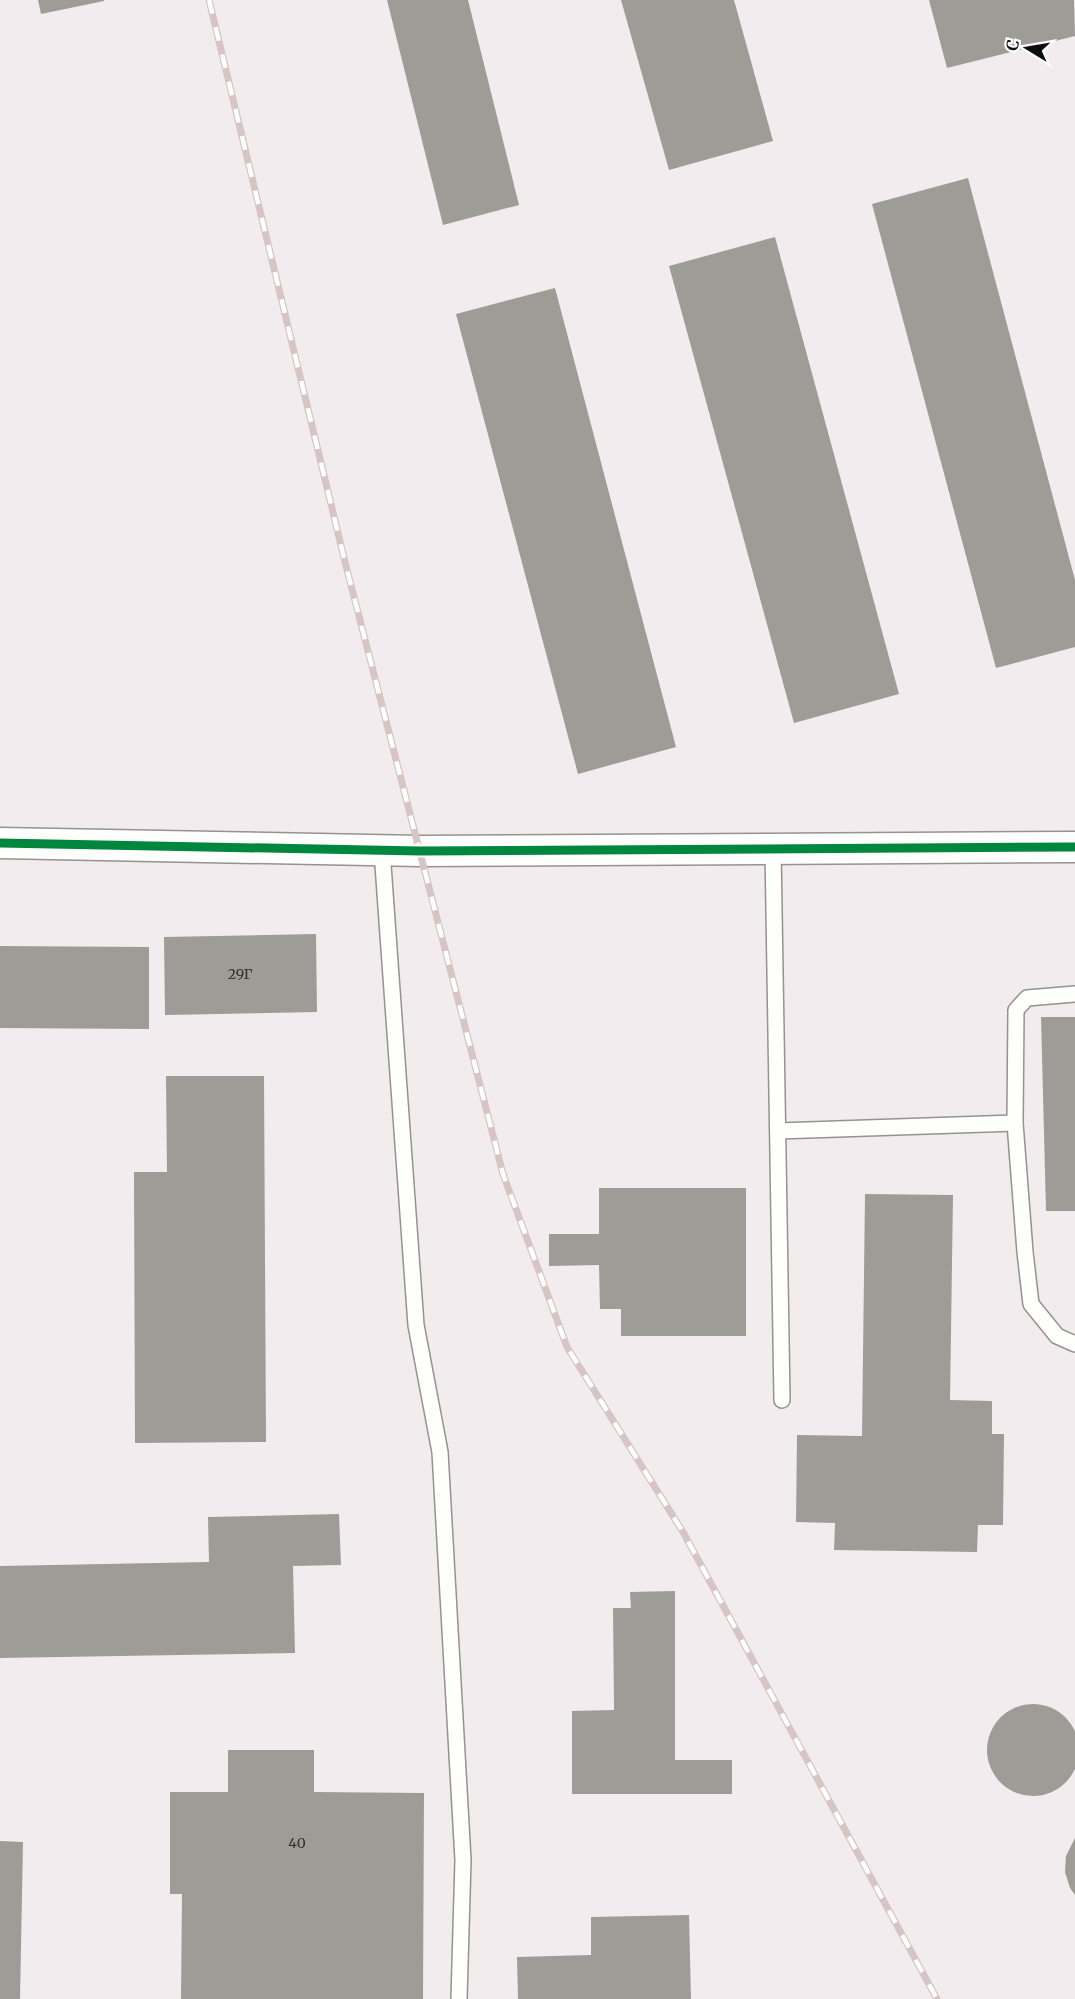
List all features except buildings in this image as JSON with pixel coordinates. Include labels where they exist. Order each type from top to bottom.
[{"type":"street","points":[[0,843],[382,851],[1075,847]]},
{"type":"lane","points":[[773,849],[782,1400]]},
{"type":"lane","points":[[382,851],[416,1325],[440,1452],[462,1860],[459,1999]]},
{"type":"lane","points":[[1075,994],[1027,998],[1016,1010],[1015,1123],[1031,1304],[1057,1336],[1075,1344]]},
{"type":"lane","points":[[778,1131],[1015,1123]]},
{"type":"shaded area","points":[[0,0],[1075,0],[1075,1999],[0,1999]]},
{"type":"railway","points":[[209,0],[345,562],[503,1174],[567,1347],[683,1532],[937,1999]]},
{"type":"cycle path","points":[[0,843],[420,851],[1075,847]]}]
